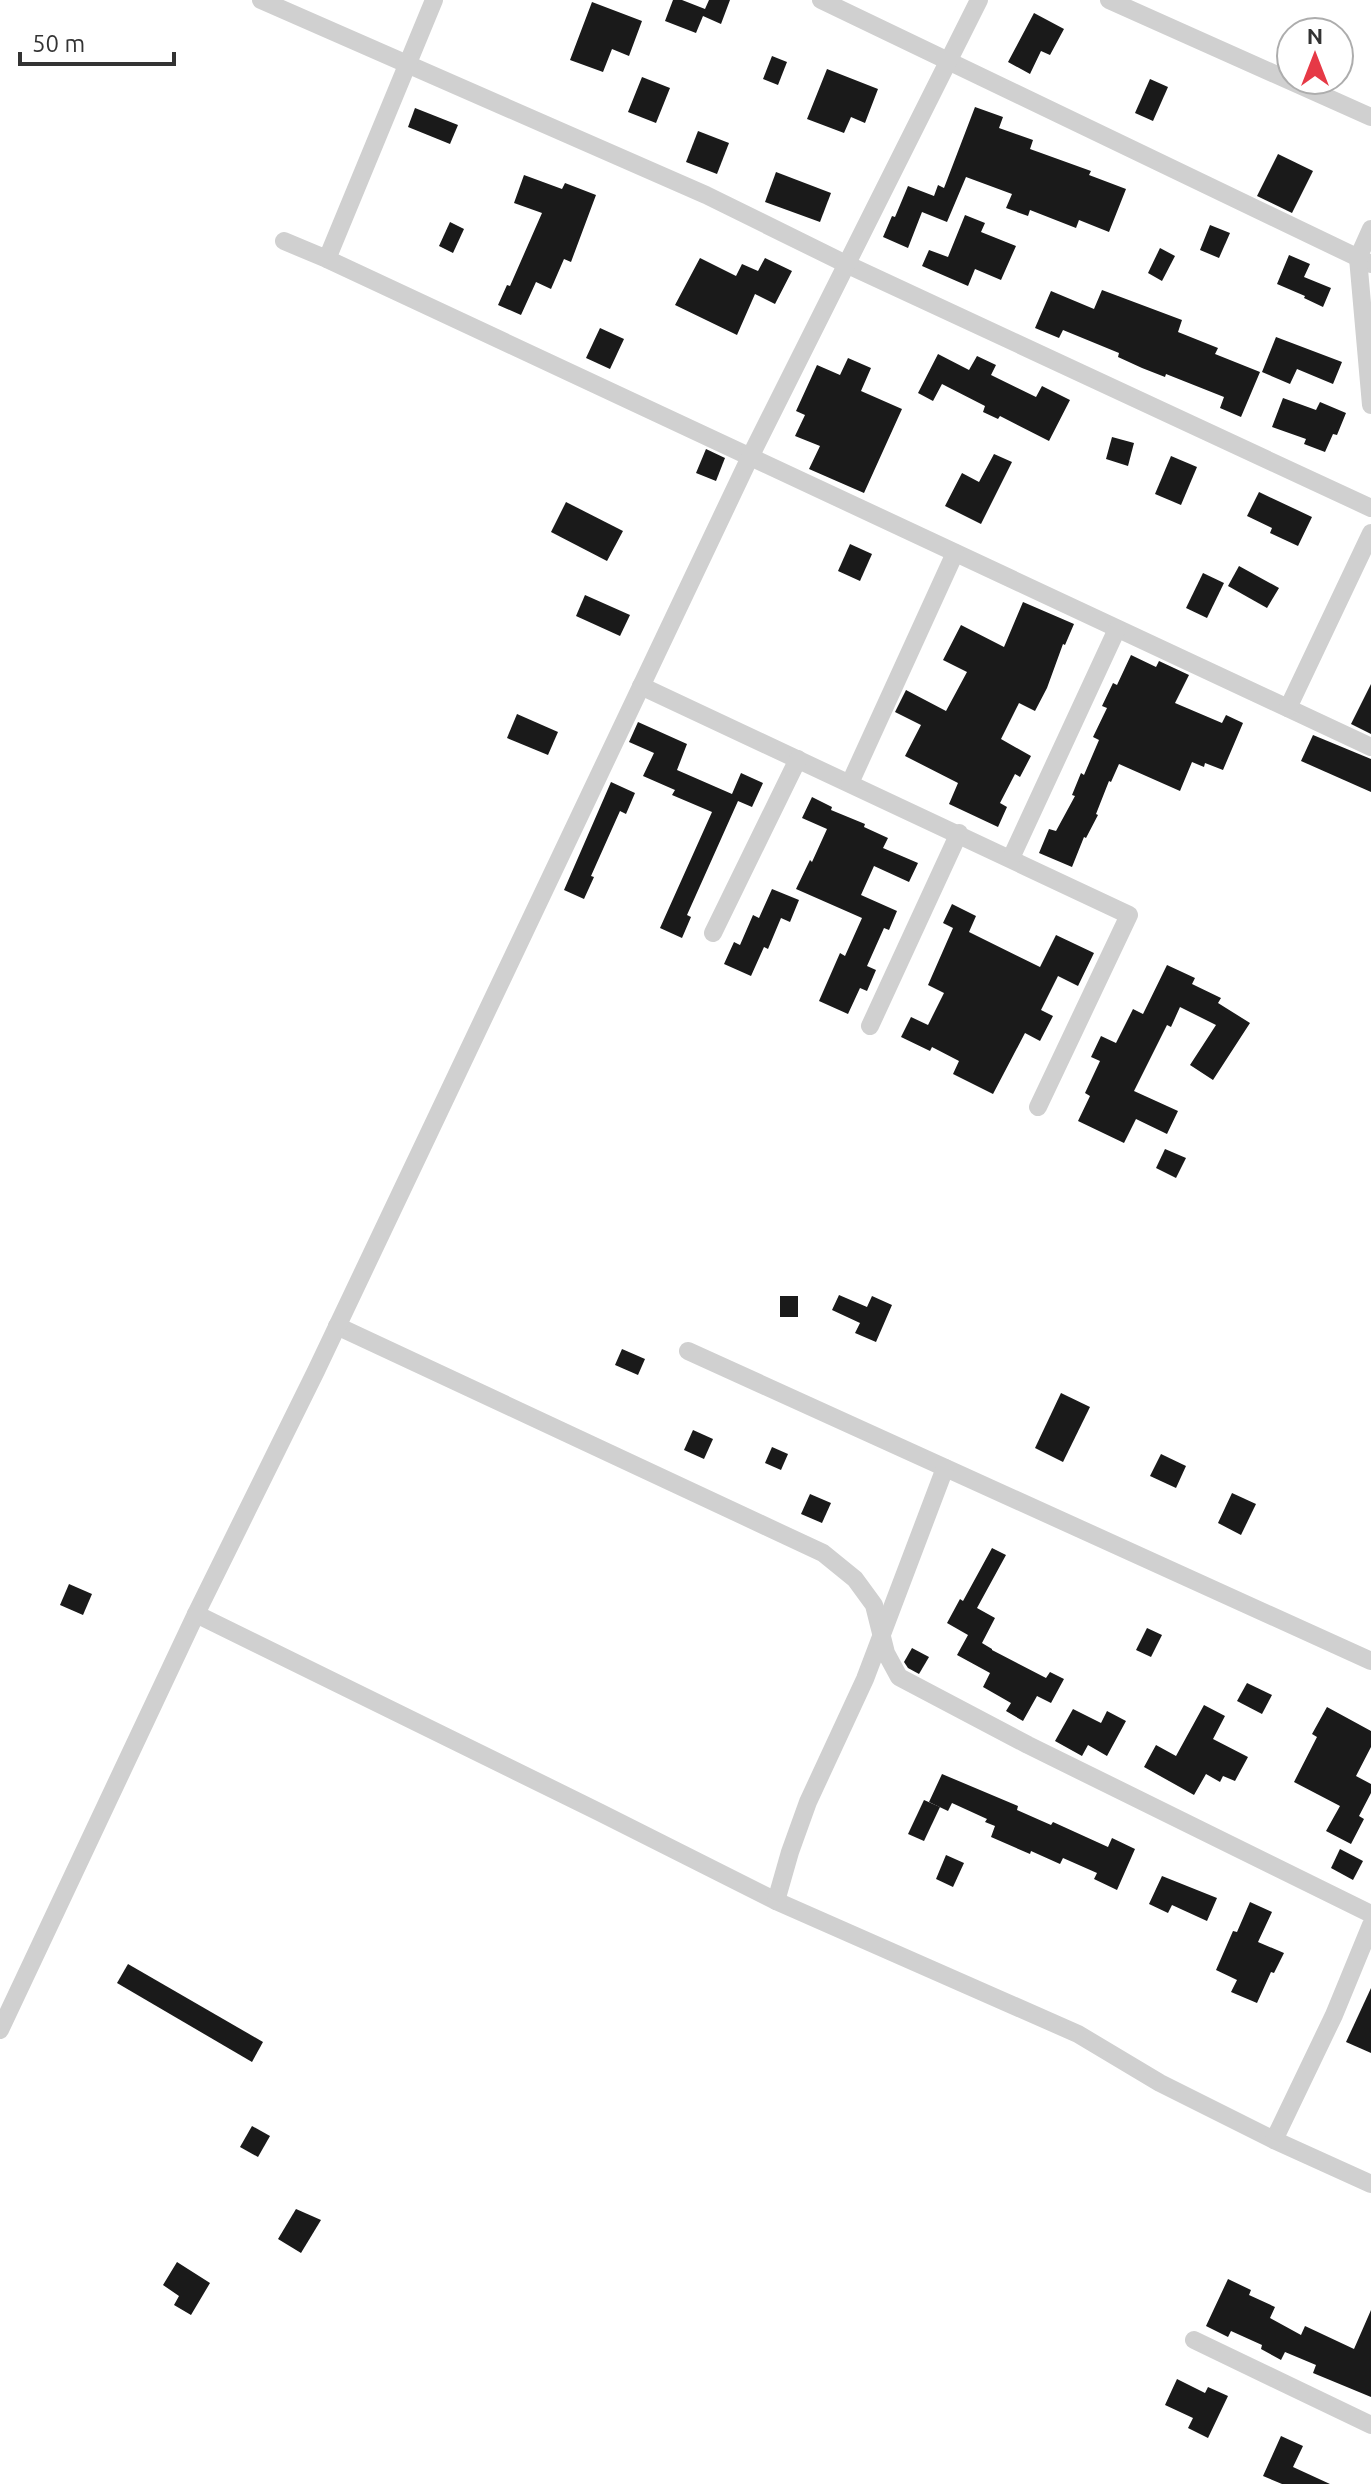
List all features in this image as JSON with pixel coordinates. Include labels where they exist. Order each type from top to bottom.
[{"type":"street","points":[[261,0],[706,195],[846,264],[1371,508]]},
{"type":"street","points":[[327,259],[434,0]]},
{"type":"street","points":[[821,0],[1364,261]]},
{"type":"street","points":[[0,2030],[750,457],[979,0]]},
{"type":"street","points":[[1109,0],[1371,117]]},
{"type":"street","points":[[1371,229],[1364,261],[1371,405]]},
{"type":"street","points":[[284,241],[1371,747]]},
{"type":"street","points":[[1288,708],[1371,533]]},
{"type":"street","points":[[850,783],[955,553]]},
{"type":"street","points":[[1011,858],[1117,629]]},
{"type":"street","points":[[641,686],[1129,915],[1038,1107]]},
{"type":"street","points":[[713,933],[798,759]]},
{"type":"street","points":[[870,1026],[959,833]]},
{"type":"street","points":[[337,1326],[823,1553],[855,1579],[874,1605],[886,1653],[899,1677],[1028,1745],[1371,1914]]},
{"type":"street","points":[[688,1351],[1371,1661]]},
{"type":"street","points":[[776,1901],[808,1802],[882,1637],[945,1468]]},
{"type":"street","points":[[196,1614],[776,1901],[1078,2034],[1160,2083],[1371,2184]]},
{"type":"street","points":[[1274,2140],[1334,2015],[1371,1925]]},
{"type":"street","points":[[1194,2340],[1371,2425]]},
{"type":"building","points":[[673,0],[682,0],[705,9],[709,0],[730,0],[721,24],[703,16],[696,33],[665,21]]},
{"type":"building","points":[[592,2],[642,21],[629,56],[612,49],[603,72],[570,60]]},
{"type":"building","points":[[1034,13],[1064,29],[1050,55],[1041,51],[1030,74],[1008,62]]},
{"type":"building","points":[[772,56],[787,62],[778,85],[763,79]]},
{"type":"building","points":[[827,69],[878,89],[865,123],[851,117],[844,133],[807,119]]},
{"type":"building","points":[[642,77],[670,88],[656,123],[628,112]]},
{"type":"building","points":[[1150,79],[1168,87],[1153,121],[1135,113]]},
{"type":"building","points":[[975,107],[1003,117],[999,128],[1033,140],[1030,149],[1091,171],[1089,175],[1126,189],[1109,232],[1079,220],[1076,228],[1030,210],[1028,216],[1006,208],[1012,194],[966,177],[947,222],[922,212],[908,248],[883,237],[908,186],[934,196],[938,185],[944,188]]},
{"type":"building","points":[[415,108],[458,125],[450,144],[408,127]]},
{"type":"building","points":[[698,131],[729,143],[717,174],[686,162]]},
{"type":"building","points":[[1278,154],[1313,171],[1292,213],[1257,196]]},
{"type":"building","points":[[776,172],[831,193],[820,222],[765,202]]},
{"type":"building","points":[[524,175],[562,189],[565,183],[596,195],[571,262],[564,259],[551,289],[536,282],[521,315],[498,305],[507,285],[510,286],[542,213],[514,203]]},
{"type":"building","points":[[965,215],[985,223],[981,232],[1016,246],[1001,280],[975,269],[968,286],[922,266],[929,250],[948,257]]},
{"type":"building","points":[[450,222],[464,229],[453,253],[439,246]]},
{"type":"building","points":[[1210,225],[1230,233],[1219,258],[1200,250]]},
{"type":"building","points":[[1160,248],[1175,256],[1162,281],[1148,273]]},
{"type":"building","points":[[1289,255],[1310,264],[1304,277],[1331,288],[1323,307],[1277,284]]},
{"type":"building","points":[[700,258],[736,276],[742,264],[758,271],[765,258],[792,271],[775,304],[755,294],[737,335],[675,305]]},
{"type":"building","points":[[1102,290],[1182,320],[1178,332],[1218,348],[1215,354],[1260,372],[1241,417],[1220,408],[1224,397],[1142,368],[1118,357],[1119,353],[1063,330],[1059,338],[1035,328],[1051,291],[1094,309]]},
{"type":"building","points":[[600,328],[624,339],[610,369],[586,358]]},
{"type":"building","points":[[1276,337],[1342,362],[1333,384],[1297,369],[1290,384],[1262,372]]},
{"type":"building","points":[[938,354],[969,370],[977,356],[996,365],[991,375],[1036,397],[1042,386],[1070,400],[1049,441],[1000,416],[998,419],[983,412],[985,406],[942,384],[933,401],[918,393]]},
{"type":"building","points":[[848,358],[871,368],[861,391],[902,409],[864,493],[809,469],[820,446],[795,436],[805,415],[796,411],[817,365],[840,375]]},
{"type":"building","points":[[1283,398],[1316,410],[1320,402],[1346,413],[1337,435],[1333,434],[1325,452],[1304,444],[1306,439],[1272,427]]},
{"type":"building","points":[[1112,437],[1134,443],[1128,466],[1106,459]]},
{"type":"building","points":[[706,449],[725,458],[716,481],[696,473]]},
{"type":"building","points":[[994,454],[1012,462],[981,524],[945,506],[962,473],[979,482]]},
{"type":"building","points":[[1171,456],[1197,467],[1181,505],[1155,494]]},
{"type":"building","points":[[1259,492],[1312,517],[1298,546],[1270,533],[1272,528],[1247,516]]},
{"type":"building","points":[[566,502],[623,531],[607,561],[551,532]]},
{"type":"building","points":[[850,544],[872,554],[860,581],[838,571]]},
{"type":"building","points":[[1239,566],[1279,588],[1267,608],[1228,586]]},
{"type":"building","points":[[1203,573],[1224,583],[1207,618],[1186,608]]},
{"type":"building","points":[[585,595],[630,615],[620,636],[576,616]]},
{"type":"building","points":[[1023,602],[1074,624],[1035,711],[1019,703],[1001,739],[1031,756],[1020,777],[1015,774],[1000,803],[1007,807],[998,827],[949,804],[958,783],[905,756],[921,725],[895,712],[906,690],[946,711],[967,672],[943,660],[961,625],[1004,647]]},
{"type":"building","points":[[1131,655],[1156,667],[1159,661],[1189,675],[1175,703],[1222,723],[1226,715],[1243,723],[1223,770],[1192,762],[1180,791],[1119,764],[1072,867],[1039,853],[1049,829],[1056,831],[1075,796],[1072,795],[1081,773],[1084,775],[1099,740],[1093,737],[1107,708],[1102,706],[1113,683],[1117,685]]},
{"type":"building","points":[[1371,684],[1371,734],[1351,724]]},
{"type":"building","points":[[517,714],[558,732],[548,755],[507,738]]},
{"type":"building","points":[[638,722],[687,744],[677,770],[732,794],[741,773],[763,783],[752,807],[738,801],[687,915],[691,917],[682,938],[660,928],[712,812],[672,795],[675,790],[643,776],[654,753],[629,742]]},
{"type":"building","points":[[1313,735],[1371,759],[1371,792],[1301,761]]},
{"type":"building","points":[[611,782],[635,793],[626,814],[620,811],[584,899],[564,890]]},
{"type":"building","points":[[812,797],[832,807],[831,810],[865,824],[864,827],[888,838],[883,848],[918,863],[909,882],[874,866],[861,895],[897,911],[889,930],[884,928],[867,966],[876,970],[867,991],[860,988],[848,1014],[819,1001],[840,953],[845,956],[862,918],[796,889],[827,829],[802,818]]},
{"type":"building","points":[[772,889],[799,900],[790,922],[781,918],[768,949],[764,947],[751,976],[724,964],[734,942],[740,945],[753,915],[759,918]]},
{"type":"building","points":[[952,904],[976,916],[969,932],[1040,967],[1056,935],[1094,953],[1078,986],[1058,976],[1041,1010],[1053,1016],[1040,1041],[1025,1033],[993,1094],[953,1074],[959,1061],[932,1047],[930,1051],[901,1037],[911,1017],[928,1025],[944,993],[928,985],[953,928],[943,923]]},
{"type":"building","points":[[1167,965],[1195,978],[1192,984],[1221,998],[1218,1003],[1250,1023],[1213,1080],[1190,1065],[1216,1025],[1180,1007],[1171,1027],[1167,1025],[1134,1091],[1178,1111],[1167,1134],[1136,1119],[1124,1143],[1078,1121],[1090,1096],[1085,1093],[1100,1061],[1091,1057],[1101,1036],[1116,1043],[1133,1009],[1143,1014]]},
{"type":"building","points":[[1165,1149],[1186,1158],[1176,1178],[1156,1168]]},
{"type":"building","points":[[839,1295],[867,1307],[872,1296],[892,1305],[876,1342],[855,1333],[860,1323],[832,1310]]},
{"type":"building","points":[[780,1296],[798,1296],[798,1317],[780,1317]]},
{"type":"building","points":[[622,1349],[645,1359],[638,1375],[615,1365]]},
{"type":"building","points":[[1061,1393],[1090,1407],[1063,1462],[1035,1448]]},
{"type":"building","points":[[693,1430],[713,1439],[704,1459],[684,1450]]},
{"type":"building","points":[[772,1447],[788,1454],[781,1470],[765,1463]]},
{"type":"building","points":[[1161,1454],[1186,1466],[1176,1488],[1150,1476]]},
{"type":"building","points":[[1232,1493],[1256,1504],[1241,1535],[1218,1523]]},
{"type":"building","points":[[810,1494],[831,1503],[822,1523],[801,1514]]},
{"type":"building","points":[[992,1548],[1006,1555],[977,1608],[995,1618],[982,1643],[1046,1678],[1050,1672],[1064,1679],[1051,1703],[1037,1696],[1023,1721],[1006,1711],[1011,1703],[983,1687],[990,1673],[957,1655],[968,1635],[947,1623],[960,1599],[963,1601]]},
{"type":"building","points":[[69,1584],[92,1594],[83,1615],[60,1605]]},
{"type":"building","points":[[1147,1628],[1162,1635],[1151,1657],[1136,1650]]},
{"type":"building","points":[[912,1648],[929,1657],[919,1674],[904,1662]]},
{"type":"building","points":[[1247,1683],[1272,1695],[1262,1714],[1237,1701]]},
{"type":"building","points":[[1204,1705],[1225,1716],[1213,1739],[1248,1757],[1235,1781],[1223,1776],[1220,1782],[1206,1774],[1194,1795],[1144,1767],[1156,1745],[1176,1756]]},
{"type":"building","points":[[1327,1707],[1371,1731],[1371,1747],[1356,1776],[1371,1784],[1371,1793],[1359,1816],[1364,1819],[1351,1844],[1326,1831],[1340,1806],[1294,1782],[1317,1737],[1312,1734]]},
{"type":"building","points":[[1073,1709],[1101,1723],[1107,1711],[1126,1721],[1107,1756],[1088,1745],[1082,1756],[1055,1741]]},
{"type":"building","points":[[942,1774],[1018,1806],[1017,1810],[1051,1825],[1053,1822],[1108,1847],[1112,1838],[1135,1849],[1117,1890],[1094,1879],[1097,1873],[1063,1858],[1060,1864],[991,1837],[995,1826],[985,1822],[987,1819],[952,1803],[948,1811],[929,1802]]},
{"type":"building","points":[[924,1800],[940,1807],[924,1841],[908,1834]]},
{"type":"building","points":[[1340,1849],[1363,1861],[1353,1880],[1331,1868]]},
{"type":"building","points":[[946,1855],[964,1863],[953,1887],[936,1879]]},
{"type":"building","points":[[1162,1876],[1217,1898],[1207,1921],[1172,1905],[1168,1913],[1149,1904]]},
{"type":"building","points":[[1250,1902],[1272,1912],[1258,1942],[1284,1953],[1274,1973],[1271,1972],[1257,2003],[1231,1992],[1237,1980],[1216,1970]]},
{"type":"building","points":[[128,1964],[263,2042],[252,2062],[117,1983]]},
{"type":"building","points":[[1371,1988],[1371,2053],[1346,2042]]},
{"type":"building","points":[[252,2126],[270,2136],[258,2157],[240,2147]]},
{"type":"building","points":[[296,2209],[321,2220],[301,2253],[278,2239]]},
{"type":"building","points":[[177,2262],[210,2283],[191,2315],[174,2305],[179,2296],[163,2285]]},
{"type":"building","points":[[1228,2279],[1251,2290],[1249,2295],[1275,2307],[1270,2318],[1301,2335],[1305,2326],[1354,2349],[1371,2310],[1371,2397],[1313,2373],[1316,2365],[1285,2352],[1281,2360],[1261,2349],[1262,2345],[1231,2331],[1228,2337],[1206,2326]]},
{"type":"building","points":[[1177,2379],[1205,2393],[1208,2387],[1228,2396],[1208,2438],[1188,2428],[1193,2418],[1165,2405]]},
{"type":"building","points":[[1281,2436],[1303,2446],[1293,2467],[1330,2484],[1282,2484],[1263,2476]]}]
